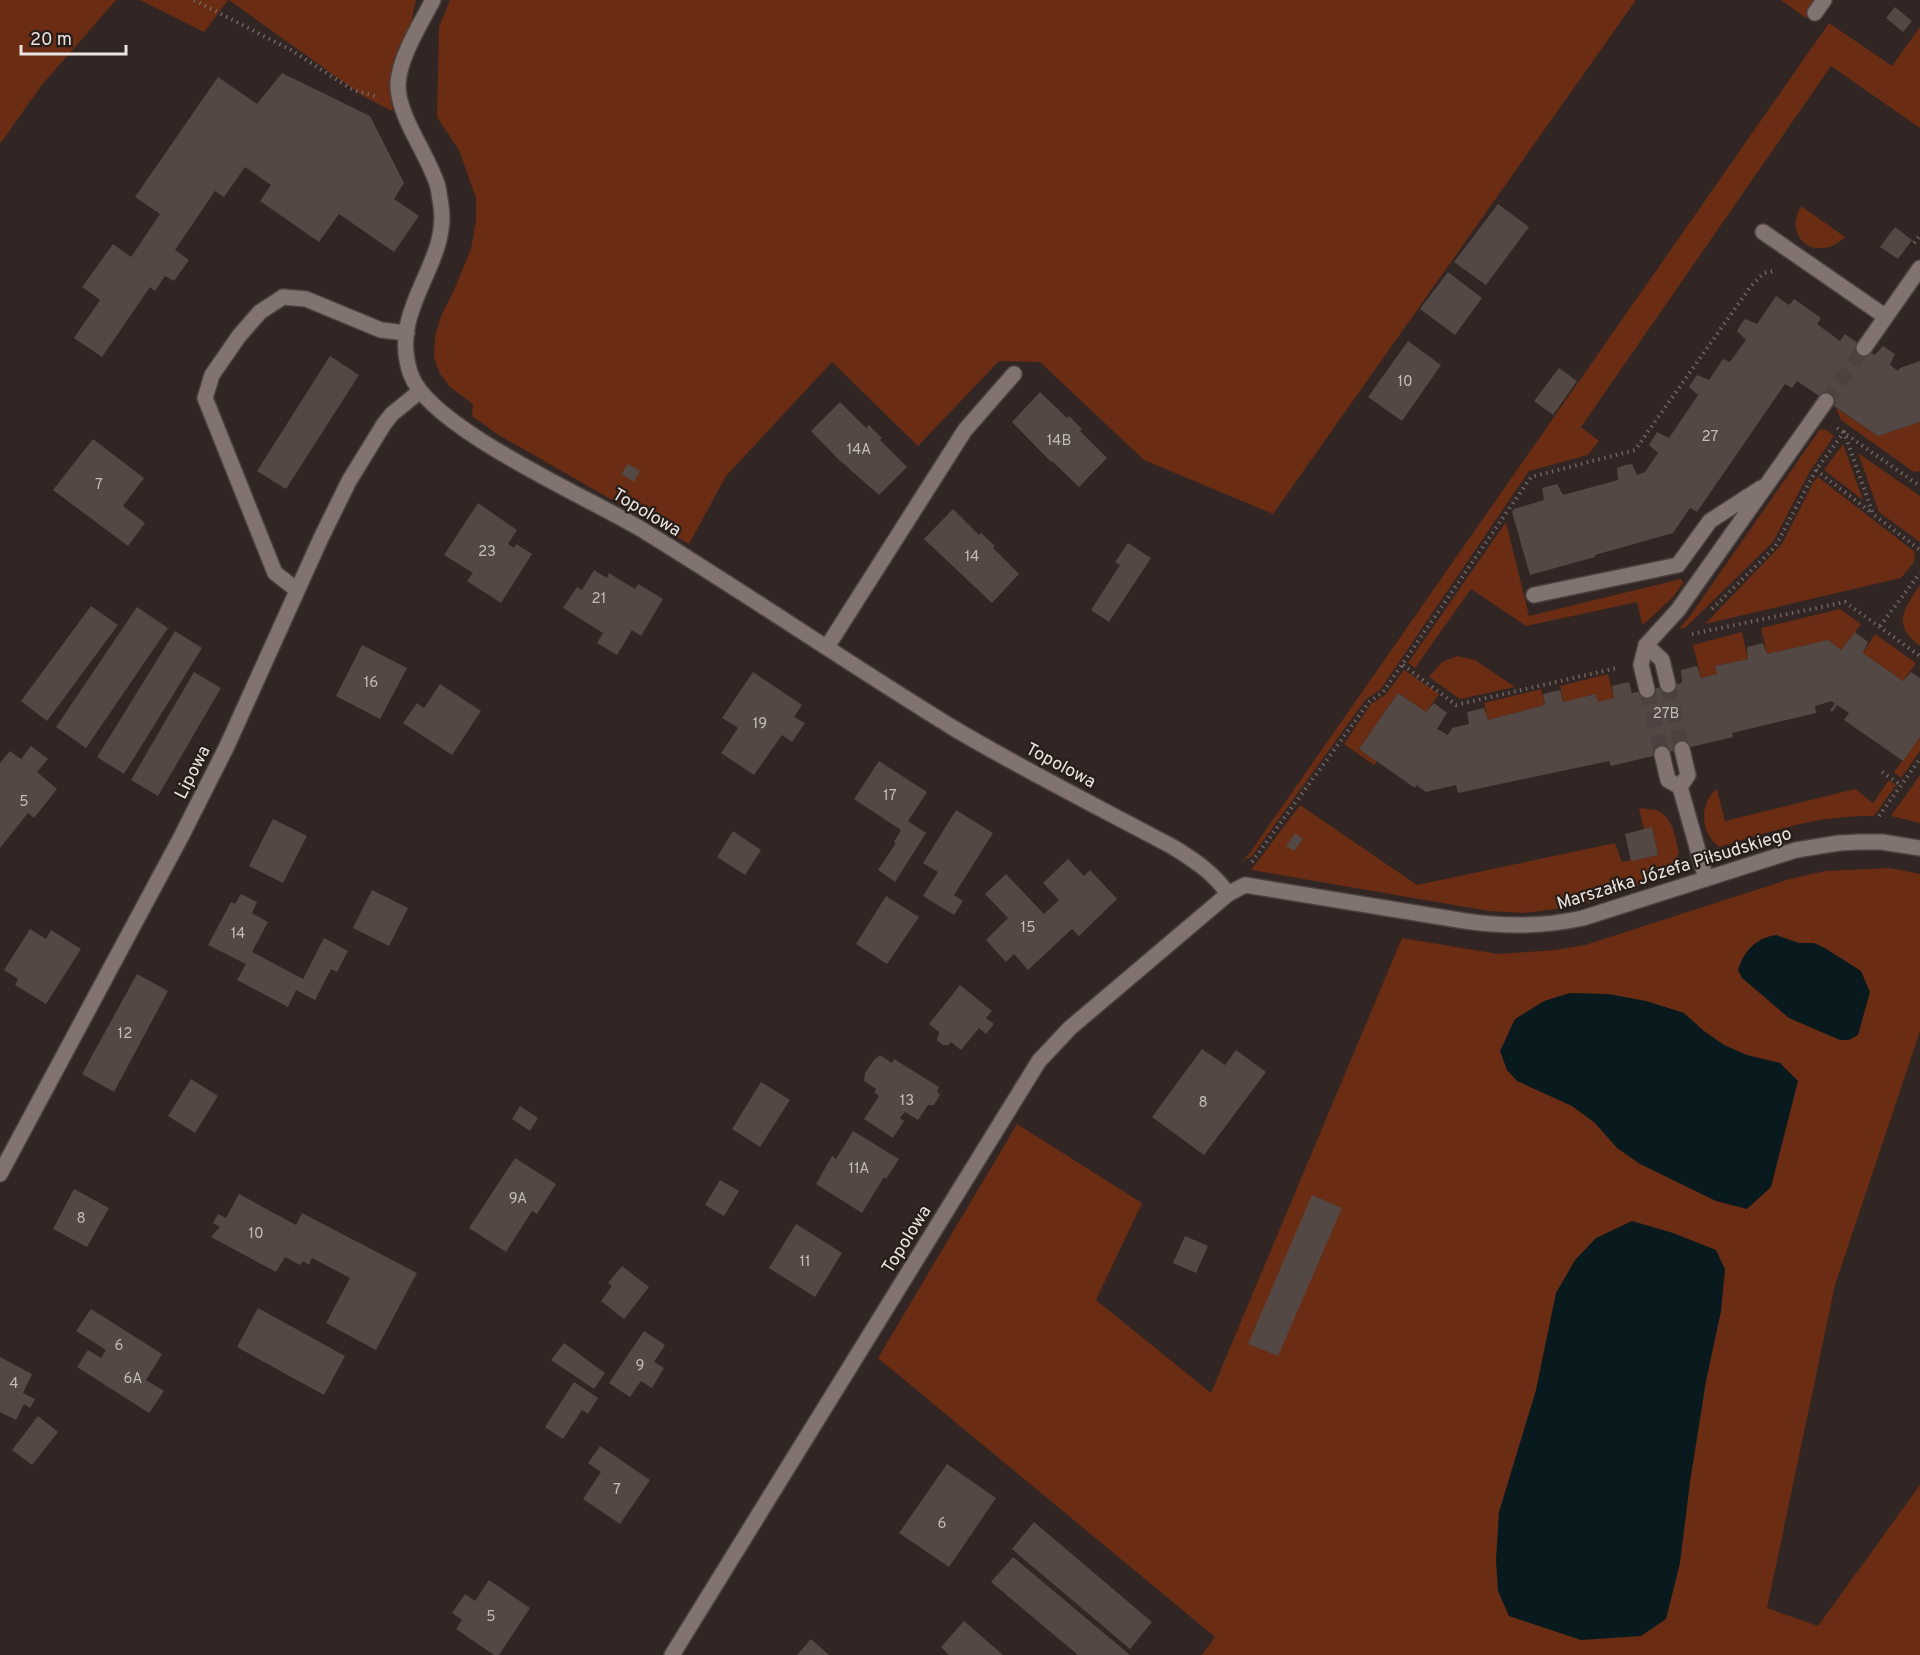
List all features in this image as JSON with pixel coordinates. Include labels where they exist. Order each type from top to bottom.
[{"type":"street","name":"Topolowa","points":[[433,0],[408,48],[398,82],[400,103],[438,186],[442,215],[440,236],[412,306],[406,333],[407,360],[411,377],[419,392],[454,421],[488,444],[639,528],[958,730],[1173,846],[1197,862],[1224,888],[1191,923],[1070,1028],[1039,1061],[672,1655]]},
{"type":"street","points":[[1763,232],[1886,317]]},
{"type":"street","points":[[1864,348],[1920,268]]},
{"type":"street","points":[[297,590],[275,573],[205,398],[212,375],[239,336],[260,312],[283,297],[306,299],[381,330],[406,333]]},
{"type":"street","points":[[827,647],[965,430],[1014,374]]},
{"type":"street","name":"Lipowa","points":[[0,1174],[181,837],[227,746],[349,481],[375,436],[392,414],[419,392]]},
{"type":"street","points":[[1647,690],[1641,665],[1646,645],[1678,610],[1822,407]]},
{"type":"street","points":[[1534,595],[1678,565],[1710,521],[1768,483]]},
{"type":"street","points":[[1646,645],[1662,660],[1668,685]]},
{"type":"street","points":[[1680,787],[1688,775],[1682,749]]},
{"type":"street","points":[[1662,754],[1668,780],[1680,787],[1706,879]]},
{"type":"street","name":"Marszałka Józefa Piłsudskiego","points":[[1224,888],[1245,885],[1496,926],[1527,927],[1583,918],[1770,857],[1816,846],[1882,842],[1920,848]]},
{"type":"path","points":[[194,0],[291,50],[353,90],[400,103]]},
{"type":"path","points":[[1224,888],[1253,862],[1369,702],[1383,692],[1531,477],[1635,450],[1751,286],[1764,273],[1782,272]]},
{"type":"path","points":[[1822,407],[1844,432],[1920,486]]},
{"type":"path","points":[[1710,611],[1775,547],[1816,470],[1844,432]]},
{"type":"path","points":[[1844,432],[1873,514]]},
{"type":"path","points":[[1816,470],[1920,550]]},
{"type":"path","points":[[1880,627],[1920,573]]},
{"type":"path","points":[[1694,627],[1686,635],[1845,602],[1920,656]]},
{"type":"path","points":[[1402,664],[1455,705],[1624,667]]},
{"type":"path","points":[[1882,772],[1901,785]]},
{"type":"shaded area","points":[[0,0],[116,0],[41,86],[0,144]]},
{"type":"shaded area","points":[[140,0],[228,0],[204,32]]},
{"type":"shaded area","points":[[229,0],[416,0],[392,111],[363,96]]},
{"type":"shaded area","points":[[450,0],[1636,0],[1273,514],[1144,460],[1040,362],[999,361],[918,446],[832,362],[726,476],[689,544],[497,434],[472,416],[473,404],[450,387],[440,374],[434,357],[435,337],[441,316],[471,249],[476,221],[476,198],[459,150],[437,117],[439,27]]},
{"type":"shaded area","points":[[1781,0],[1818,0],[1806,18]]},
{"type":"shaded area","points":[[1829,23],[1892,66],[1920,27],[1920,128],[1831,66],[1581,427],[1599,441],[1588,455],[1529,471],[1380,690],[1366,699],[1252,856],[1242,861],[1249,854]]},
{"type":"shaded area","points":[[1801,206],[1845,237],[1835,245],[1824,248],[1814,248],[1806,244],[1799,238],[1796,229],[1796,218]]},
{"type":"shaded area","points":[[1836,408],[1878,436],[1920,422],[1920,471],[1914,472],[1841,420]]},
{"type":"shaded area","points":[[1820,429],[1834,436],[1810,471],[1773,542],[1685,628],[1679,629],[1690,616]]},
{"type":"shaded area","points":[[1843,444],[1863,500],[1824,470]]},
{"type":"shaded area","points":[[1858,453],[1920,496],[1920,542],[1879,512]]},
{"type":"shaded area","points":[[1818,477],[1915,552],[1914,562],[1901,578],[1705,624],[1782,544]]},
{"type":"shaded area","points":[[1506,522],[1529,616],[1681,579],[1683,583],[1673,597],[1644,624],[1642,624],[1637,602],[1526,626],[1471,589],[1415,668],[1408,663]]},
{"type":"shaded area","points":[[1920,585],[1920,646],[1906,631],[1903,616]]},
{"type":"shaded area","points":[[1840,609],[1861,624],[1841,650],[1828,640],[1767,654],[1761,628]]},
{"type":"shaded area","points":[[1742,632],[1748,659],[1715,666],[1717,674],[1701,678],[1693,645]]},
{"type":"shaded area","points":[[1875,634],[1916,663],[1903,681],[1863,653]]},
{"type":"shaded area","points":[[1457,656],[1475,660],[1515,687],[1460,699],[1429,677],[1442,662]]},
{"type":"shaded area","points":[[1404,670],[1439,694],[1426,712],[1398,693],[1359,749],[1377,761],[1374,765],[1344,744],[1371,704],[1385,695]]},
{"type":"shaded area","points":[[1608,674],[1614,698],[1598,702],[1596,694],[1563,702],[1560,686]]},
{"type":"shaded area","points":[[1541,689],[1545,705],[1488,720],[1484,703]]},
{"type":"shaded area","points":[[1920,737],[1920,751],[1901,778],[1894,772]]},
{"type":"shaded area","points":[[1920,775],[1920,823],[1891,816]]},
{"type":"shaded area","points":[[1889,780],[1896,785],[1874,816],[1814,821],[1719,847],[1708,834],[1705,826],[1707,802],[1717,789],[1725,821],[1855,789],[1873,803]]},
{"type":"shaded area","points":[[1300,805],[1417,885],[1615,843],[1622,862],[1658,855],[1652,828],[1644,829],[1639,808],[1656,810],[1666,816],[1673,828],[1679,853],[1668,874],[1592,902],[1523,913],[1489,911],[1251,870]]},
{"type":"shaded area","points":[[1890,868],[1920,874],[1920,1031],[1835,1285],[1767,1608],[1818,1626],[1920,1485],[1920,1655],[1202,1655],[1215,1637],[878,1358],[1017,1124],[1142,1203],[1096,1300],[1211,1393],[1402,938],[1498,954],[1554,950],[1585,945],[1790,879],[1825,871]]},
{"type":"shaded area","points":[[1776,935],[1799,943],[1814,943],[1861,971],[1870,992],[1858,1035],[1849,1040],[1840,1040],[1789,1018],[1742,978],[1738,970],[1747,951],[1762,939]]},
{"type":"shaded area","points":[[1570,993],[1608,994],[1646,1001],[1684,1013],[1724,1045],[1747,1055],[1780,1063],[1798,1081],[1771,1187],[1747,1209],[1716,1201],[1640,1164],[1617,1148],[1595,1123],[1572,1106],[1517,1081],[1507,1070],[1500,1051],[1515,1019],[1544,1001]]},
{"type":"shaded area","points":[[1632,1221],[1673,1233],[1716,1250],[1725,1269],[1721,1311],[1706,1381],[1680,1563],[1666,1619],[1641,1636],[1581,1640],[1509,1616],[1498,1591],[1496,1560],[1499,1512],[1536,1390],[1556,1293],[1575,1260],[1596,1238]]},
{"type":"building","points":[[1895,7],[1912,21],[1903,32],[1886,18]]},
{"type":"building","points":[[282,73],[370,116],[404,183],[394,199],[419,216],[394,252],[339,214],[319,242],[260,201],[271,185],[245,167],[224,197],[215,191],[175,250],[189,260],[174,281],[165,276],[155,291],[150,287],[102,357],[74,338],[100,300],[82,287],[113,244],[131,257],[160,214],[135,197],[218,77],[257,104]]},
{"type":"building","points":[[1498,204],[1529,227],[1486,285],[1454,262]]},
{"type":"building","points":[[1895,227],[1912,240],[1898,259],[1880,247]]},
{"type":"building","points":[[1448,272],[1482,298],[1455,335],[1420,309]]},
{"type":"building","points":[[1776,296],[1789,305],[1794,299],[1821,318],[1817,324],[1840,341],[1845,334],[1875,355],[1883,346],[1895,354],[1890,365],[1898,371],[1900,368],[1920,361],[1920,422],[1878,436],[1797,381],[1792,388],[1785,384],[1697,512],[1690,508],[1673,533],[1530,575],[1512,512],[1514,509],[1544,500],[1542,488],[1557,484],[1563,495],[1618,480],[1617,468],[1625,465],[1632,464],[1637,475],[1645,472],[1658,453],[1649,445],[1657,432],[1669,438],[1698,395],[1689,387],[1697,375],[1709,380],[1723,359],[1730,362],[1746,340],[1737,331],[1741,324],[1745,319],[1757,324]]},
{"type":"building","points":[[1408,341],[1441,365],[1402,421],[1368,397]]},
{"type":"building","points":[[330,356],[359,375],[286,489],[257,471]]},
{"type":"building","points":[[1559,368],[1577,381],[1553,415],[1534,401]]},
{"type":"building","points":[[1040,392],[1067,418],[1069,416],[1082,429],[1080,431],[1107,458],[1079,487],[1012,422]]},
{"type":"building","points":[[840,402],[866,428],[869,425],[882,438],[880,440],[907,467],[879,495],[837,458],[811,431]]},
{"type":"building","points":[[93,439],[144,478],[123,506],[145,523],[128,546],[53,490]]},
{"type":"building","points":[[628,464],[640,471],[634,482],[621,474]]},
{"type":"building","points":[[478,503],[517,530],[508,544],[514,548],[516,544],[532,554],[501,603],[467,581],[473,573],[444,555]]},
{"type":"building","points":[[953,509],[979,535],[981,533],[995,546],[993,548],[1019,574],[992,603],[924,539]]},
{"type":"building","points":[[1128,543],[1151,558],[1109,622],[1091,610],[1120,565],[1115,562]]},
{"type":"building","points":[[594,570],[607,578],[609,573],[635,589],[638,584],[663,599],[641,636],[632,630],[617,655],[597,643],[603,633],[563,608],[577,587],[582,590]]},
{"type":"building","points":[[91,606],[118,625],[47,721],[21,701]]},
{"type":"building","points":[[137,607],[168,628],[86,748],[56,727]]},
{"type":"building","points":[[175,631],[202,648],[124,774],[97,757]]},
{"type":"building","points":[[1855,632],[1868,642],[1863,653],[1903,681],[1911,672],[1920,678],[1920,737],[1903,761],[1844,720],[1849,713],[1837,705],[1832,712],[1830,710],[1835,704],[1832,701],[1815,706],[1816,713],[1732,733],[1733,737],[1611,766],[1609,761],[1458,793],[1456,785],[1426,792],[1416,785],[1415,788],[1359,749],[1398,693],[1426,712],[1434,703],[1447,713],[1437,729],[1448,735],[1452,728],[1469,724],[1467,712],[1484,708],[1488,720],[1545,705],[1543,694],[1560,690],[1563,702],[1596,694],[1598,702],[1614,698],[1612,686],[1629,682],[1632,693],[1681,683],[1681,670],[1697,666],[1701,678],[1717,674],[1715,666],[1748,659],[1747,647],[1763,643],[1767,654],[1828,640],[1841,650]]},
{"type":"building","points":[[362,645],[407,668],[380,719],[336,696]]},
{"type":"building","points":[[194,672],[221,688],[158,796],[131,780]]},
{"type":"building","points":[[753,672],[802,705],[794,717],[805,723],[792,742],[782,735],[754,775],[721,753],[738,728],[722,718]]},
{"type":"building","points":[[440,684],[481,711],[452,755],[403,723],[417,703],[424,708]]},
{"type":"building","points":[[31,746],[48,759],[37,772],[57,789],[34,818],[28,813],[0,848],[0,763],[10,751],[21,759]]},
{"type":"building","points":[[879,761],[927,792],[908,821],[926,833],[895,882],[878,870],[896,843],[894,842],[901,830],[854,799]]},
{"type":"building","points":[[956,810],[993,833],[954,895],[963,901],[954,915],[923,896],[938,872],[923,863]]},
{"type":"building","points":[[273,819],[307,836],[283,883],[249,866]]},
{"type":"building","points":[[1652,827],[1658,855],[1631,861],[1625,834]]},
{"type":"building","points":[[733,831],[761,850],[745,875],[717,857]]},
{"type":"building","points":[[1295,833],[1303,839],[1294,851],[1286,846]]},
{"type":"building","points":[[1068,859],[1084,876],[1090,870],[1117,899],[1079,936],[1072,929],[1028,970],[1014,954],[1006,962],[986,940],[1008,918],[985,894],[1006,874],[1044,914],[1059,900],[1043,883]]},
{"type":"building","points":[[372,890],[408,908],[389,946],[353,928]]},
{"type":"building","points":[[241,894],[257,902],[252,913],[268,922],[252,952],[303,979],[324,938],[348,951],[337,972],[331,969],[315,1000],[296,990],[288,1007],[237,980],[246,964],[208,945],[231,902],[235,904]]},
{"type":"building","points":[[886,896],[919,917],[887,964],[856,944]]},
{"type":"building","points":[[30,929],[46,939],[51,930],[81,949],[46,1004],[15,985],[18,979],[4,970]]},
{"type":"building","points":[[137,974],[168,991],[114,1092],[82,1074]]},
{"type":"building","points":[[960,985],[992,1011],[986,1018],[994,1024],[986,1034],[979,1028],[961,1050],[951,1042],[943,1045],[937,1040],[939,1032],[929,1024]]},
{"type":"building","points":[[1202,1049],[1225,1065],[1236,1050],[1266,1072],[1204,1155],[1152,1117]]},
{"type":"building","points":[[880,1055],[892,1063],[894,1059],[939,1087],[937,1091],[940,1095],[934,1105],[928,1105],[918,1120],[905,1112],[900,1118],[904,1121],[893,1138],[864,1119],[879,1096],[874,1092],[876,1089],[864,1081],[865,1073]]},
{"type":"building","points":[[191,1079],[218,1096],[195,1133],[168,1116]]},
{"type":"building","points":[[761,1082],[790,1100],[760,1147],[732,1129]]},
{"type":"building","points":[[520,1106],[538,1118],[530,1131],[512,1119]]},
{"type":"building","points":[[853,1131],[899,1159],[886,1179],[884,1177],[862,1213],[816,1184],[832,1156],[836,1159]]},
{"type":"building","points":[[515,1158],[556,1184],[537,1214],[532,1211],[506,1252],[469,1228]]},
{"type":"building","points":[[720,1180],[739,1191],[724,1216],[705,1205]]},
{"type":"building","points":[[74,1189],[109,1208],[87,1247],[53,1229]]},
{"type":"building","points":[[239,1194],[296,1225],[302,1213],[417,1273],[376,1350],[326,1323],[350,1278],[312,1258],[309,1265],[303,1261],[300,1265],[285,1257],[276,1272],[211,1237],[220,1227],[213,1223],[218,1214],[226,1218]]},
{"type":"building","points":[[1312,1195],[1342,1208],[1278,1356],[1248,1344]]},
{"type":"building","points":[[796,1224],[842,1253],[815,1297],[769,1268]]},
{"type":"building","points":[[1185,1236],[1208,1246],[1196,1273],[1173,1263]]},
{"type":"building","points":[[622,1266],[649,1287],[624,1319],[601,1301],[612,1286],[608,1283]]},
{"type":"building","points":[[258,1308],[345,1356],[324,1395],[237,1347]]},
{"type":"building","points":[[91,1309],[162,1354],[146,1380],[164,1391],[149,1413],[77,1367],[88,1350],[101,1358],[106,1350],[76,1331]]},
{"type":"building","points":[[644,1331],[665,1345],[654,1362],[664,1368],[652,1388],[641,1381],[630,1397],[609,1383]]},
{"type":"building","points":[[564,1343],[605,1373],[594,1389],[551,1360]]},
{"type":"building","points":[[0,1357],[32,1374],[23,1393],[35,1399],[30,1408],[24,1404],[16,1420],[0,1412]]},
{"type":"building","points":[[574,1382],[598,1398],[588,1414],[582,1410],[563,1439],[545,1427]]},
{"type":"building","points":[[38,1416],[58,1432],[32,1465],[12,1450]]},
{"type":"building","points":[[600,1446],[650,1480],[620,1524],[583,1499],[601,1472],[588,1463]]},
{"type":"building","points":[[947,1464],[996,1498],[949,1567],[899,1533]]},
{"type":"building","points":[[1034,1522],[1152,1622],[1130,1649],[1012,1549]]},
{"type":"building","points":[[1013,1557],[1130,1655],[1078,1655],[991,1582]]},
{"type":"building","points":[[489,1580],[530,1608],[499,1655],[494,1655],[456,1629],[462,1620],[452,1613],[465,1594],[475,1601]]},
{"type":"building","points":[[964,1621],[1003,1655],[949,1655],[941,1647]]},
{"type":"building","points":[[811,1639],[829,1655],[797,1655]]},
{"type":"tunnel","points":[[1826,401],[1864,348]]},
{"type":"tunnel","points":[[1668,685],[1682,749]]},
{"type":"tunnel","points":[[1647,690],[1662,754]]}]
